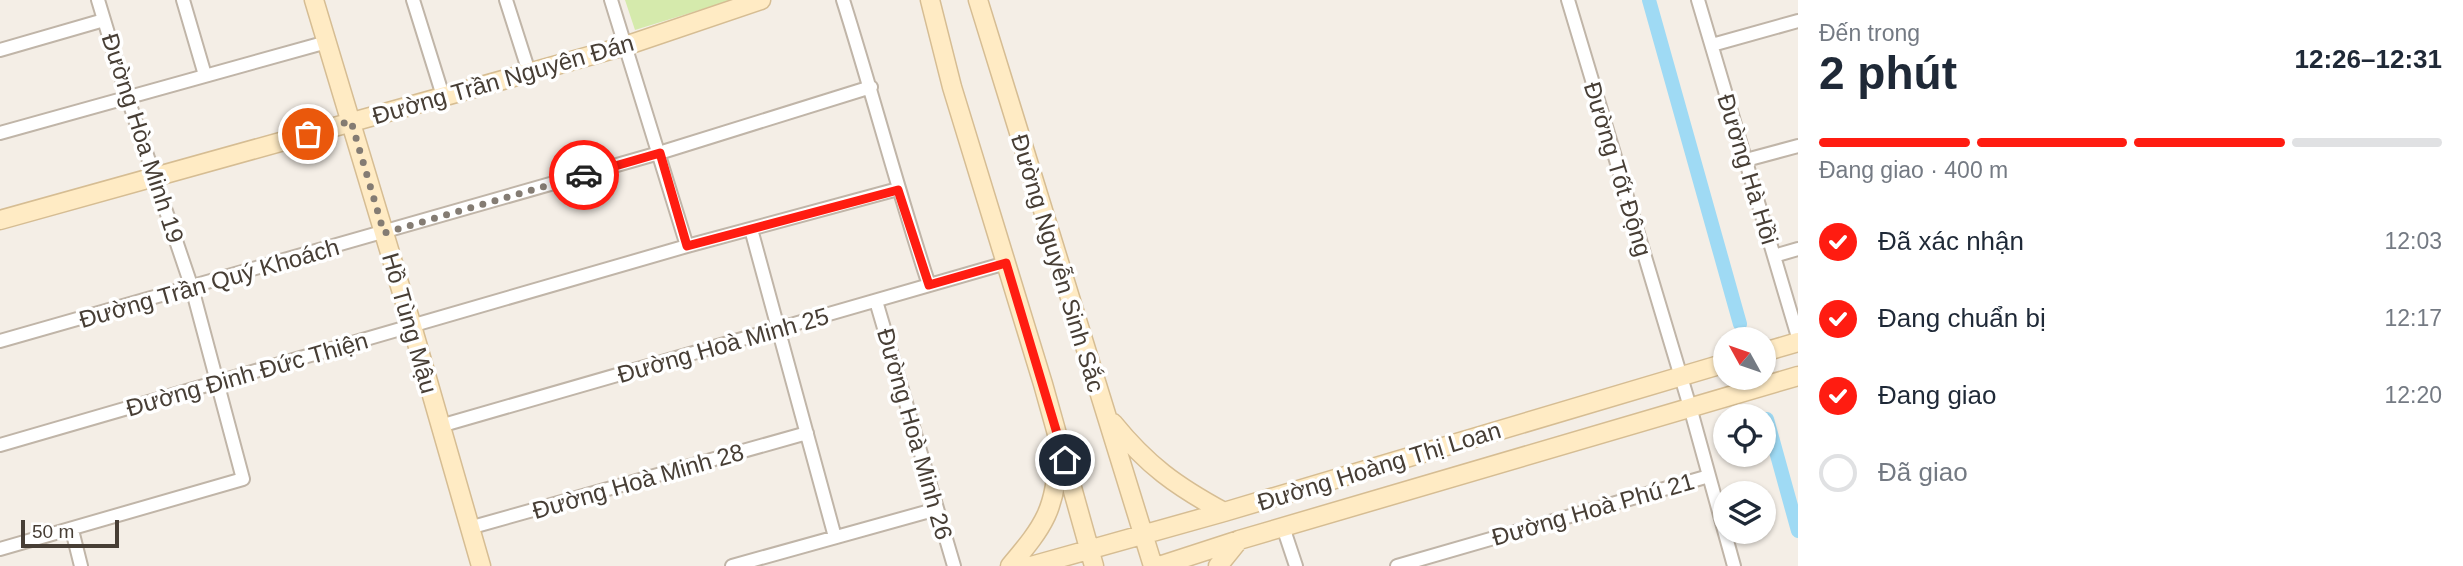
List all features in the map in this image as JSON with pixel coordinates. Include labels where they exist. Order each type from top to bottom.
[{"type":"main road","name":"Hồ Tùng Mậu","points":[[314,0],[481,566]]},
{"type":"main road","name":"Đường Trần Nguyên Đán","points":[[0,220],[625,46],[761,0]]},
{"type":"main road","name":"Đường Nguyễn Sinh Sắc","points":[[930,0],[952,87],[1092,558]]},
{"type":"main road","name":"Đường Nguyễn Sinh Sắc","points":[[978,0],[1153,566]]},
{"type":"main road","points":[[1776,348],[1798,340]]},
{"type":"main road","name":"Đường Hoàng Thị Loan","points":[[1031,566],[1092,558],[1144,534],[1713,367]]},
{"type":"main road","name":"Đường Hoàng Thị Loan","points":[[1159,566],[1239,540],[1798,376]]},
{"type":"main road","points":[[1104,412],[1136,451],[1166,477],[1224,512]]},
{"type":"main road","points":[[1010,566],[1047,516],[1056,487],[1058,438]]},
{"type":"main road","points":[[1218,566],[1239,540]]},
{"type":"street","name":"Đường Hòa Minh 19","points":[[72,530],[243,479],[192,288],[127,96],[98,0]]},
{"type":"street","points":[[183,0],[205,75]]},
{"type":"street","points":[[413,0],[443,96]]},
{"type":"street","points":[[506,0],[528,72]]},
{"type":"street","points":[[611,0],[687,246]]},
{"type":"street","points":[[843,0],[871,88],[898,190],[929,285]]},
{"type":"street","name":"Đường Tốt Động","points":[[1568,0],[1690,407],[1734,566]]},
{"type":"street","name":"Đường Hà Hồi","points":[[1698,0],[1798,340]]},
{"type":"street","points":[[0,50],[104,20]]},
{"type":"street","points":[[1712,45],[1798,21]]},
{"type":"street","points":[[0,133],[327,42]]},
{"type":"street","name":"Đường Trần Quý Khoách","points":[[0,341],[660,153],[871,88]]},
{"type":"street","points":[[1746,160],[1798,146]]},
{"type":"street","name":"Đường Đinh Đức Thiện","points":[[0,445],[687,246],[898,190]]},
{"type":"street","points":[[751,229],[835,537]]},
{"type":"street","points":[[1774,256],[1798,249]]},
{"type":"street","name":"Đường Hoà Minh 25","points":[[440,426],[1006,263]]},
{"type":"street","name":"Đường Hoà Minh 26","points":[[876,301],[954,566]]},
{"type":"street","name":"Đường Hoà Minh 28","points":[[469,528],[807,433]]},
{"type":"street","name":"Đường Hoà Phú 21","points":[[1399,566],[1709,476]]},
{"type":"street","points":[[732,566],[937,509]]},
{"type":"street","points":[[1283,527],[1296,566]]},
{"type":"street","points":[[0,549],[72,530],[81,566]]},
{"type":"green space","points":[[625,0],[732,0],[635,30]]},
{"type":"waterway","points":[[1649,0],[1740,324]]},
{"type":"waterway","points":[[1776,452],[1798,531]]},
{"type":"way so far","points":[[308,134],[351,121],[384,233],[584,175]]},
{"type":"route","points":[[584,175],[660,153],[687,246],[898,190],[929,285],[1006,263],[1065,460]]}]
